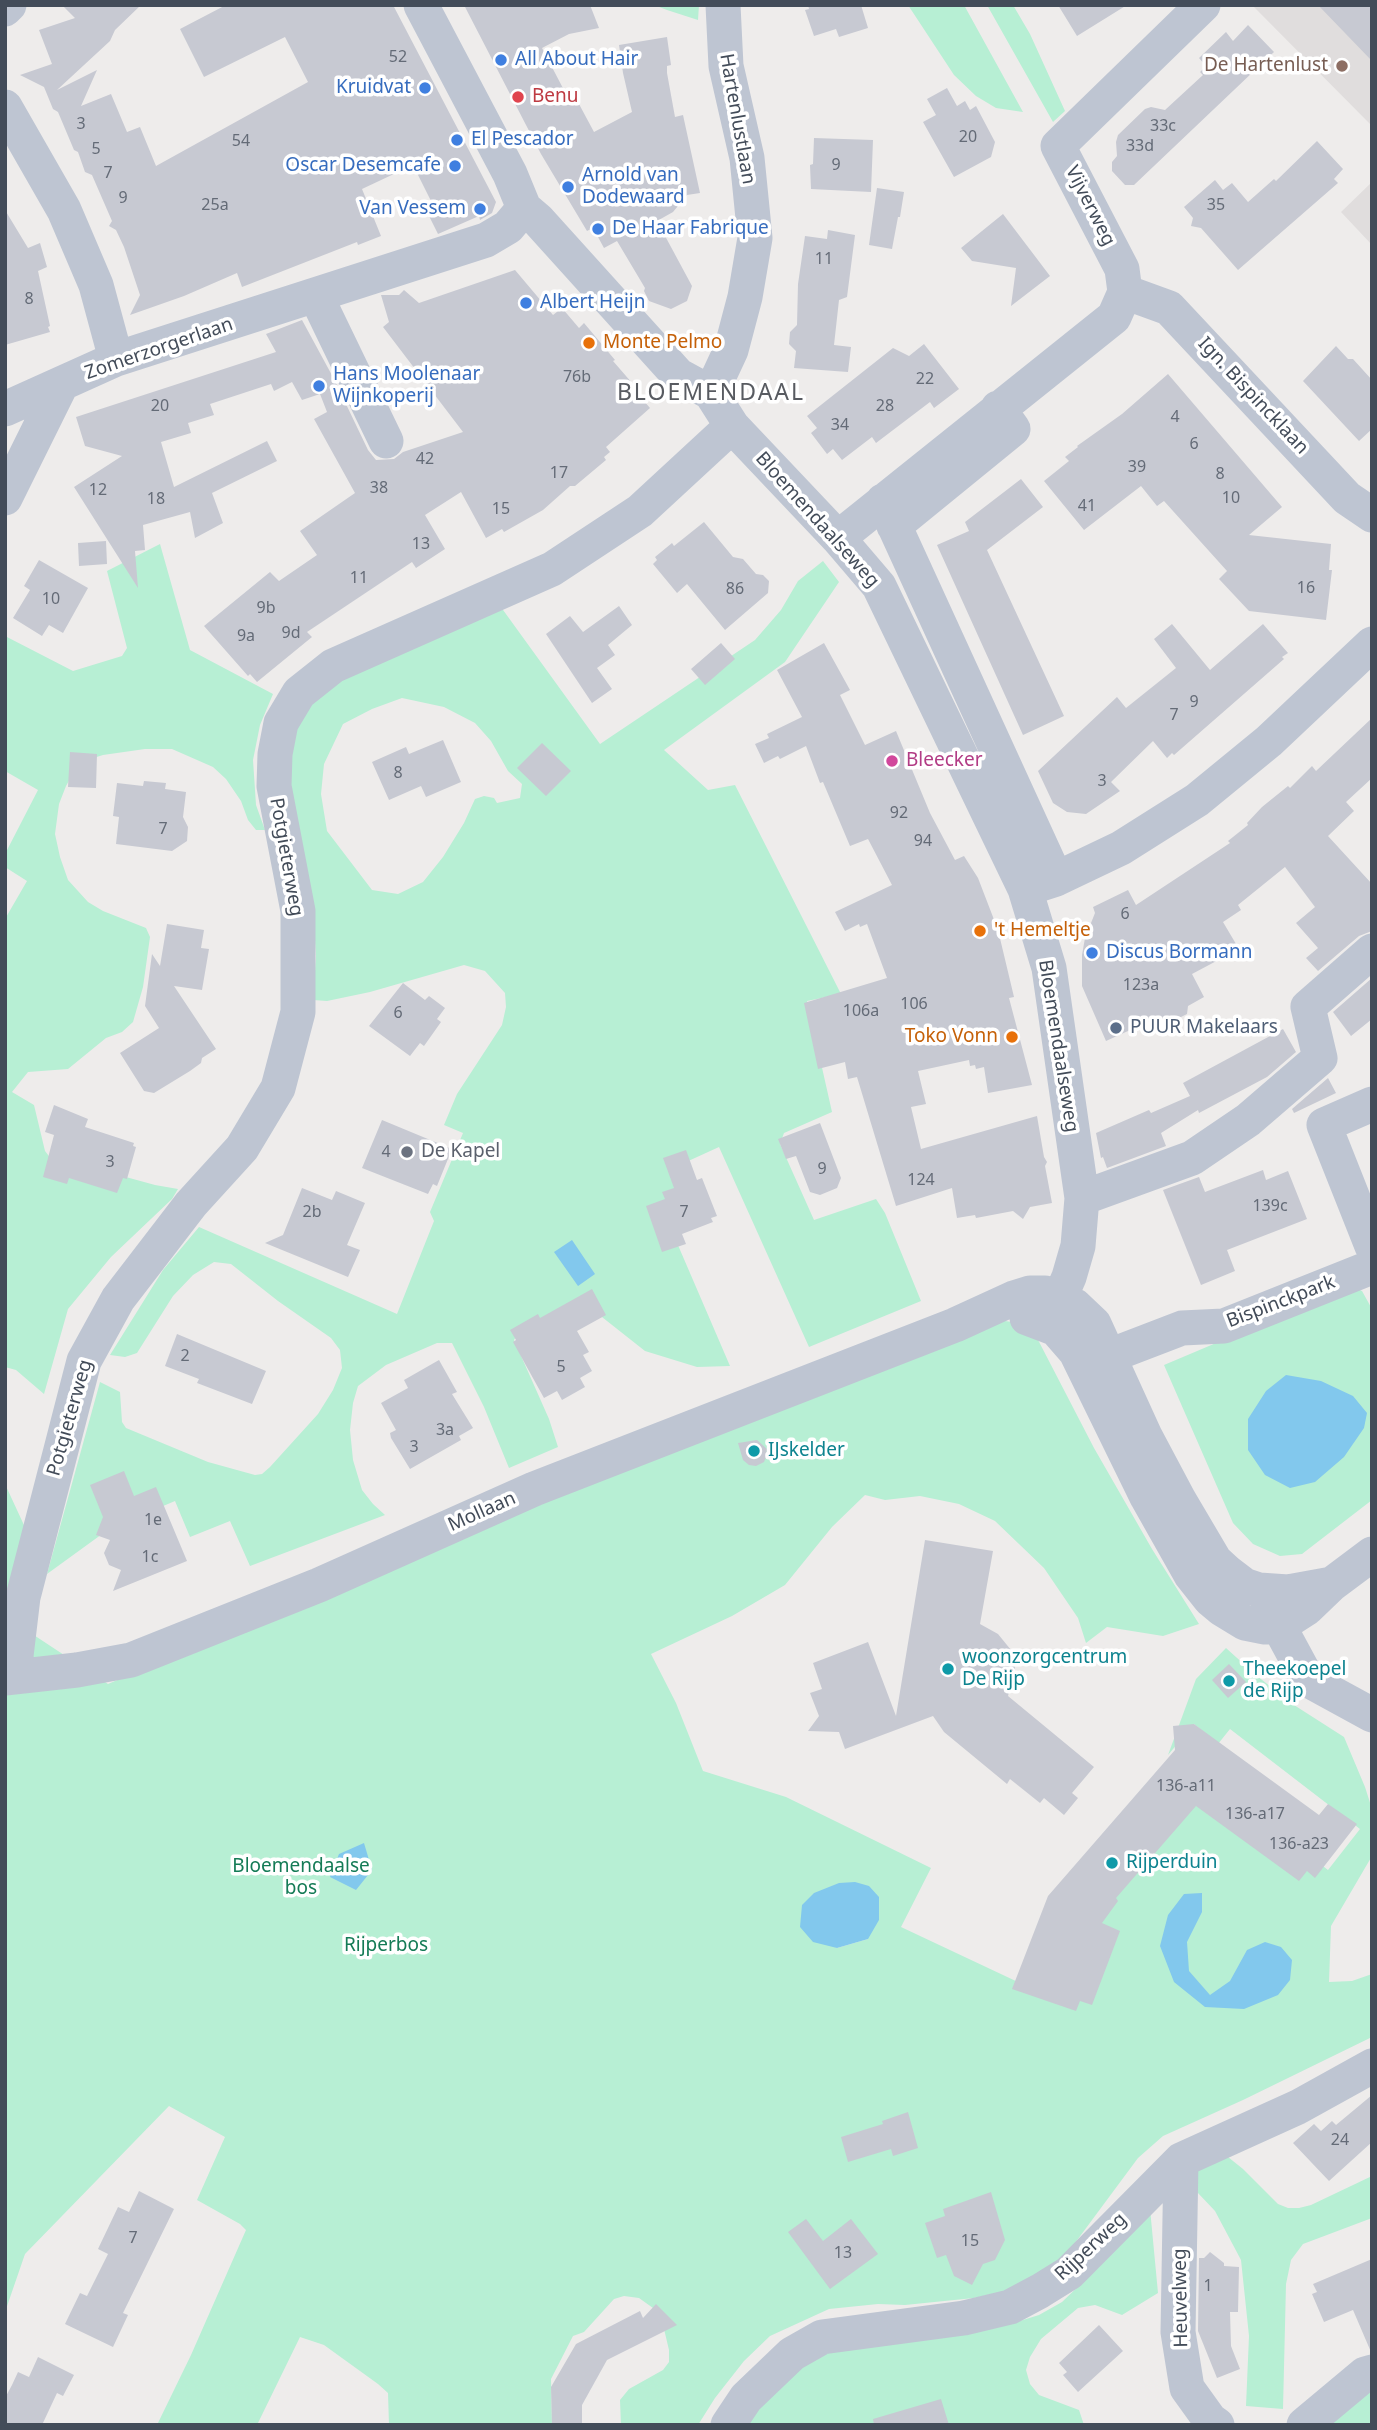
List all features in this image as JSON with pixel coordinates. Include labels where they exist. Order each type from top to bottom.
[{"type":"street","name":"Bloemendaalseweg","points":[[421,5],[510,174],[524,208],[538,220],[678,375],[710,393],[732,426],[838,538],[879,586],[1041,884]]},
{"type":"street","name":"Hartenlustlaan","points":[[710,393],[732,350],[755,238],[747,158],[726,66],[723,5]]},
{"type":"street","name":"Vijverweg","points":[[1125,292],[1122,270],[1058,146],[1203,5]]},
{"type":"street","points":[[5,107],[64,210],[96,285],[116,359]]},
{"type":"street","name":"Zomerzorgerlaan","points":[[5,409],[116,359],[486,240],[508,227],[524,208]]},
{"type":"street","points":[[838,538],[888,514],[1013,429],[998,408],[1106,325],[1114,317],[1125,292]]},
{"type":"street","name":"Ign. Bispincklaan","points":[[1125,292],[1169,308],[1347,498],[1372,516]]},
{"type":"street","points":[[316,296],[386,441]]},
{"type":"street","points":[[10,474],[61,385]]},
{"type":"street","name":"Potgieterweg","points":[[11,1677],[23,1597],[85,1361],[118,1299],[191,1205],[242,1148],[278,1088],[298,1012],[298,911],[274,786],[275,754],[281,723],[299,693],[333,666],[552,569],[640,511],[732,426]]},
{"type":"street","name":"Bloemendaalseweg","points":[[888,514],[1041,884],[1049,968],[1082,1198],[1078,1246],[1055,1312]]},
{"type":"street","points":[[1041,884],[1121,848],[1197,800],[1269,741],[1372,644]]},
{"type":"street","points":[[1082,1198],[1192,1158],[1248,1120],[1320,1058],[1308,1007],[1372,951]]},
{"type":"street","points":[[1372,1104],[1324,1125],[1372,1246]]},
{"type":"street","name":"Bispinckpark","points":[[1109,1356],[1182,1328],[1224,1326],[1372,1267]]},
{"type":"street","name":"Mollaan","points":[[11,1677],[77,1671],[131,1660],[319,1585],[534,1489],[955,1325],[1014,1298],[1030,1293],[1045,1293],[1055,1312]]},
{"type":"street","points":[[1332,1584],[1288,1592],[1259,1590],[1244,1585],[1215,1561],[1151,1447],[1100,1334],[1088,1317],[1055,1312],[1056,1329],[1076,1352],[1147,1497],[1191,1575],[1210,1599],[1234,1617],[1256,1625],[1279,1626],[1307,1608],[1332,1584],[1372,1554]]},
{"type":"street","points":[[1259,1590],[1308,1680],[1372,1715]]},
{"type":"street","name":"Rijperweg","points":[[728,2425],[746,2398],[792,2354],[822,2337],[964,2318],[1010,2307],[1040,2291],[1069,2273],[1181,2160],[1298,2108],[1372,2066]]},
{"type":"street","name":"Heuvelweg","points":[[1181,2160],[1178,2332],[1187,2388],[1210,2420],[1217,2425]]},
{"type":"street","points":[[1304,2425],[1365,2374],[1372,2372]]},
{"type":"shaded area","name":"De Hartenlust","points":[[1252,5],[1372,5],[1372,126]]},
{"type":"shaded area","points":[[1372,182],[1372,245],[1341,212]]},
{"type":"green space","points":[[654,5],[699,5],[698,20],[667,10]]},
{"type":"green space","points":[[908,5],[964,5],[1023,112],[996,108],[976,96],[954,75]]},
{"type":"green space","points":[[987,5],[1013,5],[1030,34],[1065,111],[1053,122]]},
{"type":"green space","points":[[160,544],[190,650],[273,694],[260,725],[253,760],[256,805],[265,830],[256,830],[226,779],[213,767],[172,749],[145,749],[87,760],[75,770],[66,786],[59,804],[55,834],[68,880],[88,902],[146,928],[150,937],[143,987],[133,1022],[122,1032],[106,1038],[68,1069],[28,1072],[12,1092],[34,1105],[45,1151],[55,1164],[93,1168],[178,1189],[172,1199],[111,1257],[68,1309],[44,1394],[16,1370],[5,1367],[5,919],[27,881],[5,867],[5,854],[38,790],[5,771],[5,636],[73,671],[122,656],[127,648],[107,571]]},
{"type":"green space","points":[[823,561],[839,582],[785,662],[664,750],[708,790],[735,785],[841,994],[807,1001],[832,1112],[784,1133],[780,1144],[814,1220],[876,1199],[885,1213],[921,1301],[809,1347],[719,1147],[673,1168],[686,1196],[662,1208],[730,1366],[697,1367],[645,1351],[588,1306],[520,1330],[514,1340],[549,1419],[558,1447],[509,1468],[484,1407],[452,1343],[437,1343],[386,1365],[358,1386],[350,1430],[353,1460],[362,1490],[385,1515],[250,1566],[230,1521],[190,1537],[175,1501],[109,1529],[47,1574],[100,1382],[120,1392],[122,1422],[126,1428],[208,1462],[255,1475],[262,1474],[270,1467],[318,1414],[333,1390],[342,1368],[340,1350],[331,1338],[231,1264],[214,1262],[193,1275],[173,1296],[137,1353],[125,1357],[110,1355],[163,1270],[199,1227],[397,1314],[434,1221],[430,1212],[463,1133],[444,1125],[457,1094],[502,1025],[506,1007],[505,993],[485,971],[464,965],[370,992],[327,1001],[313,1000],[316,956],[314,925],[286,775],[295,721],[330,679],[498,603],[600,744],[755,640],[781,610],[798,581]],"holes":[[[402,698],[444,707],[475,723],[491,741],[508,771],[522,784],[520,798],[497,803],[494,798],[484,796],[475,799],[443,857],[423,882],[398,894],[372,890],[327,831],[321,794],[324,764],[343,724],[372,709]]]},
{"type":"green space","points":[[1351,1286],[1362,1291],[1372,1309],[1372,1500],[1302,1554],[1280,1556],[1253,1544],[1233,1523],[1164,1365]]},
{"type":"green space","points":[[992,1319],[1025,1324],[1036,1336],[1094,1448],[1199,1624],[1163,1636],[1107,1627],[1086,1643],[1078,1618],[1044,1568],[995,1521],[959,1504],[920,1496],[885,1500],[865,1495],[832,1527],[785,1585],[732,1616],[651,1654],[676,1703],[703,1771],[786,1797],[931,1868],[901,1927],[1054,1999],[1100,1900],[1207,1776],[1328,1870],[1360,1829],[1230,1729],[1218,1744],[1194,1724],[1168,1755],[1196,1679],[1226,1648],[1294,1705],[1344,1737],[1365,1787],[1372,1809],[1372,1856],[1331,1926],[1329,1982],[1352,1981],[1372,1974],[1372,2037],[1163,2136],[1138,2158],[1072,2247],[1057,2261],[1010,2290],[974,2298],[829,2309],[770,2336],[744,2361],[698,2425],[621,2425],[620,2400],[629,2389],[663,2370],[669,2362],[664,2329],[653,2308],[639,2298],[624,2296],[614,2299],[584,2332],[573,2336],[551,2379],[552,2425],[389,2425],[388,2393],[324,2345],[300,2337],[257,2425],[157,2425],[246,2230],[197,2200],[225,2137],[169,2106],[25,2254],[5,2312],[5,1616],[108,1684]],"holes":[[[801,1927],[868,1939],[837,1948]]]},
{"type":"green space","points":[[5,1484],[29,1536],[5,1600]]},
{"type":"green space","points":[[1218,2149],[1243,2169],[1278,2204],[1288,2208],[1311,2205],[1372,2176],[1372,2218],[1303,2244],[1291,2260],[1286,2284],[1283,2409],[1246,2406],[1249,2336],[1241,2260],[1215,2211],[1180,2174]]},
{"type":"green space","points":[[1149,2198],[1158,2293],[1122,2315],[1095,2305],[1078,2308],[1041,2339],[1026,2370],[1030,2384],[1039,2395],[1079,2410],[1084,2425],[742,2425],[764,2392],[830,2346],[1010,2324],[1039,2315],[1062,2302],[1086,2279]]},
{"type":"green space","points":[[1372,2383],[1372,2425],[1290,2425]]},
{"type":"water","points":[[572,1240],[595,1274],[578,1286],[554,1252]]},
{"type":"water","points":[[1286,1375],[1321,1381],[1353,1396],[1367,1413],[1364,1428],[1344,1457],[1315,1482],[1290,1488],[1265,1475],[1248,1450],[1248,1419],[1266,1391]]},
{"type":"water","points":[[364,1843],[372,1870],[356,1890],[330,1877],[339,1854]]},
{"type":"water","points":[[855,1882],[869,1886],[879,1897],[879,1920],[868,1939],[837,1948],[813,1942],[800,1927],[802,1905],[814,1893],[839,1883]]},
{"type":"water","points":[[1202,1893],[1202,1912],[1187,1942],[1189,1971],[1210,1995],[1230,1981],[1247,1950],[1265,1942],[1281,1947],[1292,1960],[1290,1980],[1278,1995],[1244,2009],[1205,2007],[1174,1982],[1160,1946],[1168,1915],[1184,1894]]},
{"type":"building","points":[[62,5],[141,5],[115,30],[110,41],[57,90],[97,70],[81,106],[111,94],[127,132],[140,127],[156,166],[308,82],[285,37],[204,77],[180,29],[226,5],[393,5],[496,202],[492,213],[480,220],[479,216],[438,234],[428,214],[432,212],[428,203],[431,201],[413,165],[362,189],[381,236],[358,245],[357,242],[242,287],[237,273],[130,315],[140,295],[124,247],[116,230],[109,226],[112,221],[92,175],[85,172],[78,152],[74,150],[44,87],[20,75],[52,64],[39,30],[75,18]]},
{"type":"building","points":[[464,5],[590,5],[599,28],[569,34],[542,48],[566,94],[572,91],[594,132],[632,112],[619,45],[667,37],[671,65],[667,66],[667,73],[675,117],[683,115],[700,193],[687,195],[673,212],[657,221],[692,286],[687,301],[671,309],[649,301],[645,288],[617,241],[604,248],[593,228],[587,231],[541,154]]},
{"type":"building","points":[[808,5],[861,5],[868,28],[839,37],[836,29],[814,36],[805,10],[809,9]]},
{"type":"building","points":[[1058,5],[1127,5],[1077,36]]},
{"type":"building","points":[[1318,5],[1372,5],[1372,61]]},
{"type":"building","points":[[1248,25],[1274,52],[1134,185],[1125,185],[1112,171],[1112,162],[1117,156],[1118,135],[1145,109],[1151,107],[1165,110],[1203,75],[1200,72],[1206,66],[1199,58],[1226,32],[1233,41]]},
{"type":"building","points":[[947,88],[957,106],[965,101],[970,110],[976,106],[995,142],[991,157],[954,177],[923,122],[936,115],[927,99]]},
{"type":"building","points":[[814,138],[873,140],[871,192],[811,189],[810,165],[813,164]]},
{"type":"building","points":[[1317,141],[1343,169],[1334,179],[1338,183],[1238,270],[1201,228],[1191,226],[1193,218],[1184,207],[1215,180],[1223,190],[1232,183],[1248,202],[1274,179],[1276,181]]},
{"type":"building","points":[[877,188],[904,192],[892,249],[869,245]]},
{"type":"building","points":[[5,210],[28,248],[40,243],[47,267],[38,271],[50,332],[5,345]]},
{"type":"building","points":[[1003,214],[1050,276],[1011,306],[1016,268],[972,261],[961,248]]},
{"type":"building","points":[[828,230],[855,235],[847,297],[839,300],[834,345],[851,347],[848,372],[794,368],[796,351],[789,344],[790,332],[797,325],[798,284],[805,236],[827,239]]},
{"type":"building","points":[[515,270],[553,315],[562,308],[579,328],[584,323],[650,408],[606,447],[610,452],[604,457],[606,460],[543,510],[504,532],[502,529],[486,538],[461,492],[425,515],[445,549],[416,568],[412,562],[307,632],[312,637],[257,682],[250,674],[248,676],[204,626],[270,572],[279,581],[317,555],[300,531],[355,493],[314,419],[327,412],[320,394],[302,400],[292,382],[274,391],[271,384],[210,404],[214,415],[188,423],[191,433],[161,442],[174,487],[267,441],[277,461],[212,493],[223,523],[195,538],[190,512],[143,525],[145,550],[135,551],[138,588],[74,487],[122,456],[85,446],[76,417],[276,352],[266,334],[302,320],[368,450],[376,460],[394,459],[403,452],[463,432],[383,327],[389,322],[381,295],[399,295],[404,290],[419,303]]},
{"type":"building","points":[[924,344],[959,389],[934,408],[930,402],[876,443],[872,437],[842,460],[833,449],[827,454],[811,433],[817,428],[807,416],[893,348],[909,356]]},
{"type":"building","points":[[1336,346],[1348,359],[1353,359],[1372,380],[1372,429],[1359,441],[1303,381]]},
{"type":"building","points":[[1168,374],[1282,507],[1249,535],[1331,544],[1329,570],[1332,570],[1326,620],[1249,611],[1219,579],[1227,571],[1164,501],[1157,506],[1141,486],[1084,530],[1044,481],[1069,461],[1065,457],[1077,446],[1122,414]]},
{"type":"building","points":[[1021,479],[1043,507],[987,550],[1064,716],[1023,735],[937,545],[969,531],[965,522]]},
{"type":"building","points":[[704,522],[733,557],[743,559],[756,574],[763,575],[769,581],[768,593],[725,630],[687,584],[677,593],[653,564],[657,560],[655,557],[672,543],[674,546]]},
{"type":"building","points":[[106,541],[107,564],[79,566],[78,543]]},
{"type":"building","points":[[39,560],[88,588],[63,633],[49,625],[42,636],[13,618],[30,590],[24,586]]},
{"type":"building","points":[[619,606],[632,625],[608,645],[615,655],[597,668],[612,689],[592,703],[546,634],[570,616],[583,632]]},
{"type":"building","points":[[1172,624],[1210,670],[1263,624],[1288,653],[1174,755],[1172,753],[1167,758],[1153,741],[1111,782],[1120,791],[1086,814],[1067,812],[1053,803],[1038,771],[1117,697],[1126,708],[1176,668],[1154,639]]},
{"type":"building","points":[[721,643],[735,659],[705,685],[691,669]]},
{"type":"building","points":[[824,643],[850,690],[840,695],[865,745],[896,731],[930,813],[955,860],[964,856],[978,878],[998,930],[1014,997],[1009,998],[1032,1085],[988,1093],[984,1067],[976,1069],[975,1065],[970,1066],[969,1060],[918,1071],[926,1104],[911,1107],[921,1149],[1037,1116],[1052,1203],[1030,1207],[1023,1219],[1013,1211],[976,1218],[975,1215],[957,1218],[952,1188],[896,1206],[857,1077],[848,1079],[845,1062],[818,1069],[804,1003],[887,978],[867,924],[860,927],[859,924],[845,931],[835,912],[892,885],[868,839],[850,846],[806,746],[780,759],[778,756],[764,763],[755,744],[769,738],[767,734],[802,717],[777,670]]},
{"type":"building","points":[[1372,718],[1372,778],[1346,802],[1354,811],[1328,836],[1372,884],[1372,931],[1359,936],[1318,971],[1306,958],[1318,948],[1296,923],[1315,907],[1285,867],[1238,905],[1241,910],[1223,922],[1239,949],[1192,974],[1204,997],[1188,1006],[1187,1014],[1165,1025],[1161,1016],[1106,1041],[1082,986],[1082,955],[1085,938],[1095,913],[1093,907],[1128,890],[1136,905],[1230,843],[1228,841],[1248,825],[1262,807],[1288,786],[1290,788],[1312,766],[1316,771]]},
{"type":"building","points":[[443,740],[461,782],[426,797],[421,786],[389,800],[372,762],[406,747],[409,754]]},
{"type":"building","points":[[542,743],[571,771],[546,796],[517,768]]},
{"type":"building","points":[[70,752],[97,754],[96,788],[68,787]]},
{"type":"building","points":[[144,781],[166,783],[165,789],[186,792],[183,817],[188,827],[187,841],[172,851],[116,844],[119,817],[113,816],[117,783],[143,786]]},
{"type":"building","points":[[167,924],[204,930],[201,948],[209,949],[202,990],[174,986],[216,1049],[202,1058],[201,1063],[190,1071],[154,1093],[144,1091],[120,1053],[159,1028],[145,1006],[152,954],[160,966]]},
{"type":"building","points":[[1372,978],[1372,1019],[1351,1036],[1333,1012]]},
{"type":"building","points":[[403,983],[425,1000],[429,996],[445,1008],[437,1019],[441,1022],[424,1046],[420,1043],[410,1056],[369,1026]]},
{"type":"building","points":[[1283,1029],[1296,1052],[1267,1077],[1199,1113],[1198,1110],[1161,1133],[1166,1146],[1107,1168],[1103,1157],[1101,1158],[1096,1133],[1190,1096],[1183,1083]]},
{"type":"building","points":[[1328,1078],[1336,1093],[1294,1113],[1292,1109]]},
{"type":"building","points":[[54,1105],[88,1119],[85,1127],[134,1143],[133,1146],[136,1147],[127,1179],[123,1178],[117,1193],[69,1178],[67,1184],[43,1177],[54,1135],[45,1132]]},
{"type":"building","name":"De Kapel","points":[[382,1120],[452,1149],[437,1186],[433,1184],[428,1194],[362,1168]]},
{"type":"building","points":[[820,1123],[841,1178],[837,1188],[820,1195],[810,1192],[796,1156],[786,1159],[778,1139]]},
{"type":"building","points":[[686,1150],[697,1180],[702,1178],[717,1216],[711,1218],[713,1222],[682,1234],[686,1244],[662,1252],[646,1206],[665,1199],[662,1192],[674,1188],[663,1158]]},
{"type":"building","points":[[1263,1170],[1266,1180],[1288,1171],[1307,1219],[1227,1250],[1235,1271],[1201,1285],[1163,1190],[1199,1177],[1205,1192]]},
{"type":"building","points":[[302,1188],[332,1200],[336,1191],[365,1203],[347,1245],[360,1250],[348,1277],[265,1243],[283,1235]]},
{"type":"building","points":[[592,1289],[606,1315],[577,1331],[589,1352],[583,1355],[592,1371],[580,1378],[585,1387],[562,1400],[557,1391],[544,1398],[513,1342],[516,1340],[510,1330],[538,1314],[540,1318]]},
{"type":"building","points":[[177,1334],[266,1371],[252,1404],[197,1383],[199,1379],[165,1366]]},
{"type":"building","points":[[439,1360],[457,1392],[452,1394],[473,1428],[459,1436],[461,1440],[410,1469],[391,1438],[390,1433],[396,1430],[381,1403],[408,1388],[404,1380]]},
{"type":"building","name":"IJskelder","points":[[757,1440],[767,1449],[766,1457],[764,1462],[756,1466],[749,1465],[743,1460],[738,1443]]},
{"type":"building","points":[[124,1471],[134,1496],[156,1487],[187,1561],[113,1591],[121,1570],[109,1565],[104,1553],[110,1540],[96,1535],[103,1517],[90,1485]]},
{"type":"building","name":"woonzorgcentrum De Rijp","points":[[925,1540],[993,1551],[980,1624],[998,1634],[1011,1650],[1015,1668],[1008,1696],[1094,1767],[1072,1793],[1078,1798],[1064,1815],[1044,1798],[1040,1803],[1010,1779],[1007,1784],[944,1732],[933,1716],[845,1749],[839,1732],[808,1731],[819,1716],[810,1693],[822,1689],[813,1663],[868,1642],[896,1716]]},
{"type":"building","name":"Theekoepel de Rijp","points":[[1229,1664],[1246,1682],[1228,1698],[1212,1680]]},
{"type":"building","name":"Rijperduin","points":[[1194,1724],[1319,1815],[1328,1804],[1357,1824],[1315,1878],[1307,1871],[1299,1881],[1196,1806],[1116,1898],[1118,1901],[1102,1923],[1120,1931],[1092,2005],[1080,2001],[1076,2011],[1012,1989],[1048,1896],[1175,1750],[1173,1726]]},
{"type":"building","points":[[1372,2095],[1372,2142],[1329,2181],[1293,2143],[1314,2124],[1321,2131],[1332,2121],[1336,2125]]},
{"type":"building","points":[[908,2112],[918,2148],[893,2156],[891,2149],[848,2162],[841,2137],[883,2124],[882,2121]]},
{"type":"building","points":[[139,2191],[174,2209],[123,2313],[128,2315],[113,2347],[65,2324],[80,2293],[87,2296],[108,2254],[98,2249],[118,2207],[129,2212]]},
{"type":"building","points":[[991,2192],[1005,2240],[995,2260],[983,2264],[972,2285],[954,2276],[946,2255],[937,2258],[925,2223],[945,2216],[943,2209]]},
{"type":"building","points":[[806,2219],[823,2241],[851,2219],[878,2254],[830,2289],[788,2232]]},
{"type":"building","points":[[1210,2252],[1224,2263],[1224,2266],[1239,2267],[1238,2312],[1230,2312],[1231,2346],[1240,2369],[1217,2378],[1198,2331],[1199,2258],[1204,2258]]},
{"type":"building","points":[[1372,2259],[1371,2352],[1353,2310],[1324,2322],[1312,2294],[1317,2292],[1313,2284]]},
{"type":"building","points":[[656,2304],[677,2325],[607,2360],[582,2405],[582,2425],[552,2425],[551,2387],[576,2344],[640,2311],[643,2318]]},
{"type":"building","points":[[1099,2325],[1123,2351],[1078,2392],[1063,2375],[1067,2372],[1059,2363]]},
{"type":"building","points":[[38,2357],[74,2375],[63,2396],[57,2393],[42,2425],[5,2425],[5,2398],[18,2372],[29,2377]]},
{"type":"building","points":[[941,2399],[949,2425],[874,2425],[873,2419]]},
{"type":"place","name":"All About Hair","points":[[501,60]]},
{"type":"place","name":"De Hartenlust","points":[[1342,66]]},
{"type":"place","name":"Kruidvat","points":[[425,88]]},
{"type":"place","name":"Benu","points":[[518,97]]},
{"type":"place","name":"El Pescador","points":[[457,140]]},
{"type":"place","name":"Oscar Desemcafe","points":[[455,166]]},
{"type":"place","name":"Arnold van Dodewaard","points":[[568,187]]},
{"type":"place","name":"Van Vessem","points":[[480,209]]},
{"type":"place","name":"De Haar Fabrique","points":[[598,229]]},
{"type":"place","name":"Albert Heijn","points":[[526,303]]},
{"type":"place","name":"Monte Pelmo","points":[[589,343]]},
{"type":"place","name":"Hans Moolenaar Wijnkoperij","points":[[319,386]]},
{"type":"place","name":"Bleecker","points":[[892,761]]},
{"type":"place","name":"'t Hemeltje","points":[[980,931]]},
{"type":"place","name":"Discus Bormann","points":[[1092,953]]},
{"type":"place","name":"PUUR Makelaars","points":[[1116,1028]]},
{"type":"place","name":"Toko Vonn","points":[[1012,1037]]},
{"type":"place","name":"De Kapel","points":[[407,1152]]},
{"type":"place","name":"IJskelder","points":[[754,1451]]},
{"type":"place","name":"woonzorgcentrum De Rijp","points":[[948,1669]]},
{"type":"place","name":"Theekoepel de Rijp","points":[[1229,1681]]},
{"type":"place","name":"Rijperduin","points":[[1112,1863]]},
{"type":"district","name":"BLOEMENDAAL","points":[[711,393]]},
{"type":"park label","name":"Bloemendaalse bos","points":[[301,1878]]},
{"type":"park label","name":"Rijperbos","points":[[386,1946]]}]
